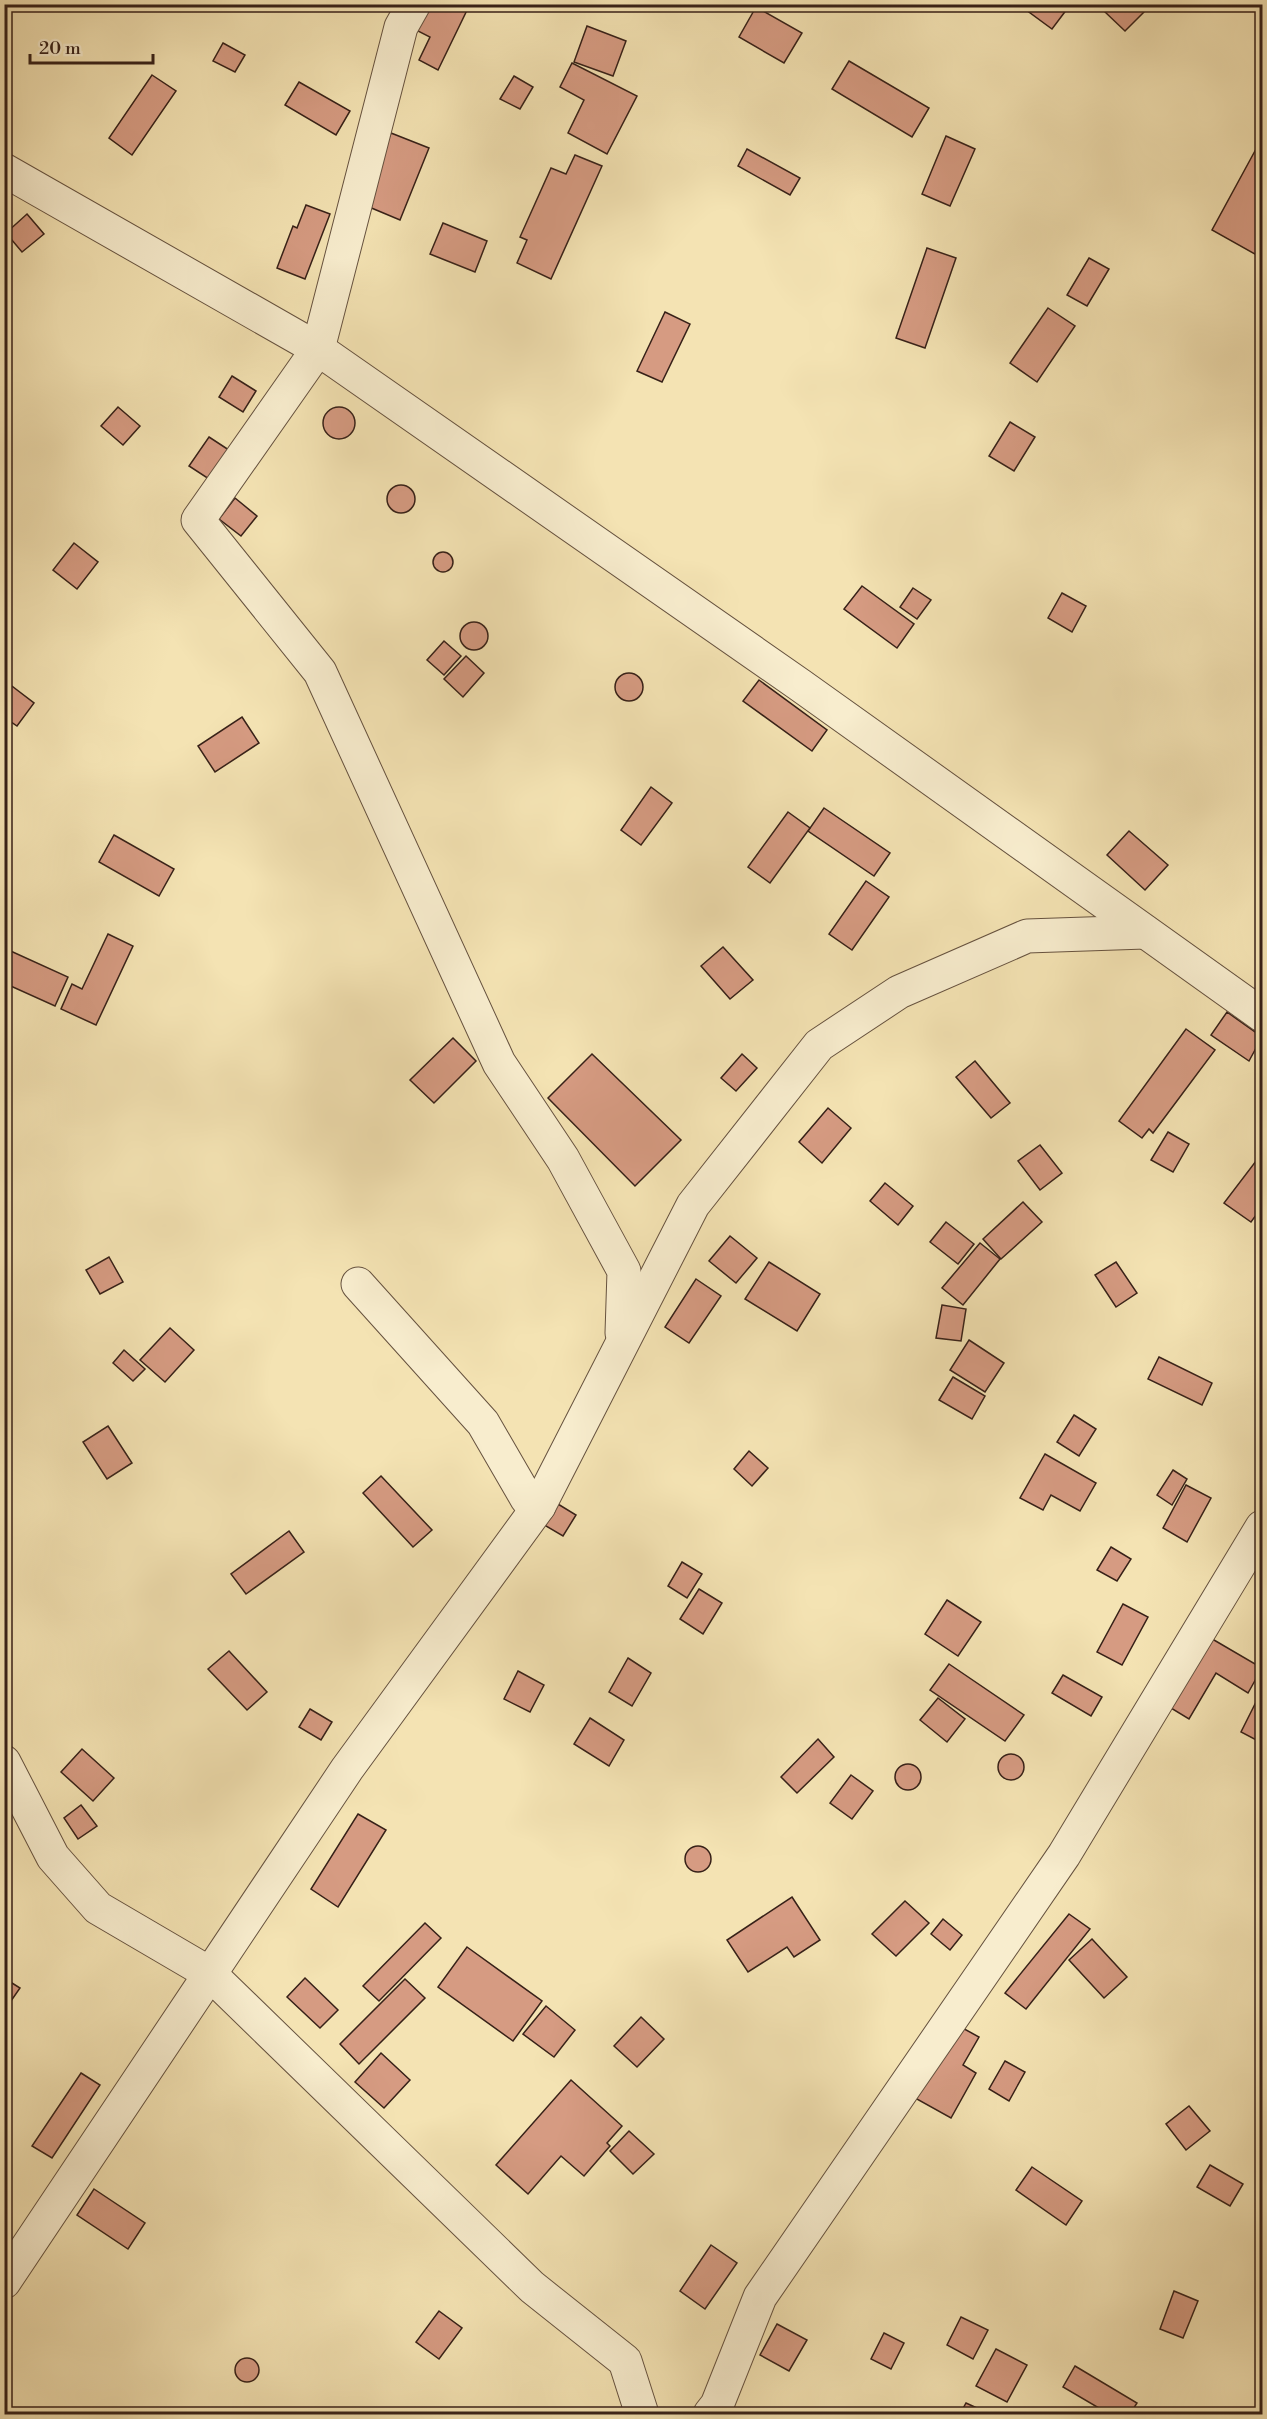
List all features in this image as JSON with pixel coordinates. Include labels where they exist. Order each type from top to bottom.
[{"type":"street","points":[[414,4],[401,27],[318,350],[198,520],[320,672],[499,1064],[563,1159],[624,1271],[621,1344]]},
{"type":"street","points":[[4,170],[318,350],[790,678],[1263,1015]]},
{"type":"street","points":[[4,2283],[347,1769],[539,1506],[693,1205],[819,1045],[899,992],[1027,936],[1145,932]]},
{"type":"street","points":[[358,1284],[483,1423],[527,1499],[539,1506]]},
{"type":"street","points":[[719,2411],[760,2297],[1064,1855],[1263,1527]]},
{"type":"street","points":[[4,1762],[53,1857],[98,1908],[209,1973],[532,2287],[625,2361],[642,2415]]},
{"type":"building","points":[[427,4],[438,10],[441,4],[470,4],[438,70],[419,60],[430,37],[414,29]]},
{"type":"building","points":[[1018,4],[1061,4],[1067,9],[1052,29]]},
{"type":"building","points":[[1112,4],[1152,4],[1125,31],[1105,12]]},
{"type":"building","points":[[756,7],[802,33],[784,63],[739,37]]},
{"type":"building","points":[[587,26],[626,41],[613,76],[574,62]]},
{"type":"building","points":[[223,43],[245,55],[235,72],[213,61]]},
{"type":"building","points":[[849,61],[929,108],[912,137],[832,89]]},
{"type":"building","points":[[572,63],[637,96],[607,154],[568,133],[584,100],[560,87]]},
{"type":"building","points":[[152,75],[176,91],[132,155],[109,138]]},
{"type":"building","points":[[514,76],[533,87],[520,109],[500,99]]},
{"type":"building","points":[[299,82],[350,111],[336,135],[285,105]]},
{"type":"building","points":[[391,133],[429,148],[400,220],[362,204]]},
{"type":"building","points":[[946,136],[975,149],[950,206],[922,194]]},
{"type":"building","points":[[1262,138],[1262,258],[1212,230]]},
{"type":"building","points":[[747,149],[800,178],[790,195],[738,166]]},
{"type":"building","points":[[575,155],[602,166],[551,279],[517,263],[527,240],[520,237],[551,168],[566,174]]},
{"type":"building","points":[[306,205],[330,214],[305,279],[277,268],[293,226],[297,228]]},
{"type":"building","points":[[27,214],[44,234],[22,252],[6,233]]},
{"type":"building","points":[[443,223],[487,241],[475,272],[430,254]]},
{"type":"building","points":[[927,248],[956,258],[925,348],[896,338]]},
{"type":"building","points":[[1089,258],[1109,269],[1087,306],[1067,295]]},
{"type":"building","points":[[1048,308],[1075,326],[1037,382],[1010,363]]},
{"type":"building","points":[[665,312],[690,324],[662,382],[637,371]]},
{"type":"building","points":[[232,376],[256,391],[243,412],[219,397]]},
{"type":"building","points":[[118,407],[140,426],[123,445],[101,426]]},
{"type":"building","points":[[339,407],[350,412],[355,423],[350,434],[339,439],[328,434],[323,423],[328,412]]},
{"type":"building","points":[[1010,422],[1035,437],[1014,471],[989,456]]},
{"type":"building","points":[[209,437],[232,452],[212,481],[189,466]]},
{"type":"building","points":[[401,485],[411,489],[415,499],[411,509],[401,513],[391,509],[387,499],[391,489]]},
{"type":"building","points":[[235,498],[257,516],[241,536],[219,519]]},
{"type":"building","points":[[74,543],[98,562],[77,589],[53,570]]},
{"type":"building","points":[[439,552],[447,552],[453,558],[453,566],[447,572],[439,572],[433,566],[433,558]]},
{"type":"building","points":[[862,586],[914,624],[897,648],[844,609]]},
{"type":"building","points":[[913,588],[931,600],[917,619],[900,607]]},
{"type":"building","points":[[1062,593],[1086,606],[1072,632],[1048,618]]},
{"type":"building","points":[[474,622],[484,626],[488,636],[484,646],[474,650],[464,646],[460,636],[464,626]]},
{"type":"building","points":[[444,641],[461,656],[444,675],[427,660]]},
{"type":"building","points":[[466,656],[484,673],[463,697],[444,679]]},
{"type":"building","points":[[629,673],[639,677],[643,687],[639,697],[629,701],[619,697],[615,687],[619,677]]},
{"type":"building","points":[[4,680],[34,703],[17,726],[4,717]]},
{"type":"building","points":[[759,680],[827,730],[812,751],[743,701]]},
{"type":"building","points":[[242,717],[259,743],[215,772],[198,746]]},
{"type":"building","points":[[651,787],[672,803],[641,845],[621,830]]},
{"type":"building","points":[[824,808],[890,853],[874,876],[808,831]]},
{"type":"building","points":[[788,812],[810,828],[770,883],[748,867]]},
{"type":"building","points":[[1129,831],[1168,865],[1145,890],[1107,855]]},
{"type":"building","points":[[114,835],[174,869],[159,896],[99,862]]},
{"type":"building","points":[[866,881],[889,897],[852,950],[829,934]]},
{"type":"building","points":[[108,934],[133,946],[96,1025],[61,1009],[72,984],[82,989]]},
{"type":"building","points":[[723,947],[753,980],[730,999],[701,966]]},
{"type":"building","points":[[4,948],[68,977],[55,1006],[4,983]]},
{"type":"building","points":[[1227,1012],[1262,1037],[1249,1061],[1211,1035]]},
{"type":"building","points":[[1186,1029],[1215,1050],[1153,1133],[1149,1129],[1142,1138],[1119,1121]]},
{"type":"building","points":[[453,1038],[476,1061],[434,1103],[410,1080]]},
{"type":"building","points":[[592,1054],[681,1140],[635,1186],[548,1098]]},
{"type":"building","points":[[742,1054],[757,1068],[736,1091],[721,1078]]},
{"type":"building","points":[[975,1061],[1010,1103],[991,1118],[956,1077]]},
{"type":"building","points":[[828,1108],[851,1128],[822,1163],[799,1142]]},
{"type":"building","points":[[1168,1132],[1189,1144],[1173,1172],[1151,1160]]},
{"type":"building","points":[[1040,1145],[1062,1173],[1040,1190],[1018,1161]]},
{"type":"building","points":[[1256,1161],[1262,1166],[1262,1207],[1251,1222],[1224,1203]]},
{"type":"building","points":[[885,1183],[913,1206],[898,1225],[870,1201]]},
{"type":"building","points":[[1023,1202],[1042,1222],[1001,1259],[983,1239]]},
{"type":"building","points":[[946,1222],[974,1244],[958,1264],[930,1242]]},
{"type":"building","points":[[730,1236],[757,1258],[736,1283],[709,1261]]},
{"type":"building","points":[[980,1243],[1000,1259],[963,1305],[942,1288]]},
{"type":"building","points":[[109,1257],[123,1282],[100,1294],[86,1270]]},
{"type":"building","points":[[769,1262],[820,1294],[797,1331],[745,1299]]},
{"type":"building","points":[[1116,1262],[1137,1293],[1116,1307],[1095,1275]]},
{"type":"building","points":[[696,1279],[721,1296],[689,1343],[665,1327]]},
{"type":"building","points":[[942,1305],[966,1309],[961,1341],[936,1338]]},
{"type":"building","points":[[170,1328],[194,1350],[165,1382],[140,1360]]},
{"type":"building","points":[[969,1340],[1004,1363],[985,1392],[950,1370]]},
{"type":"building","points":[[124,1350],[145,1369],[133,1381],[113,1363]]},
{"type":"building","points":[[1159,1357],[1212,1383],[1202,1405],[1148,1379]]},
{"type":"building","points":[[953,1377],[985,1396],[972,1419],[939,1400]]},
{"type":"building","points":[[1074,1415],[1096,1429],[1079,1456],[1057,1442]]},
{"type":"building","points":[[108,1426],[132,1463],[107,1479],[83,1442]]},
{"type":"building","points":[[749,1451],[768,1468],[752,1486],[734,1469]]},
{"type":"building","points":[[1045,1454],[1096,1483],[1080,1511],[1051,1495],[1043,1510],[1020,1498]]},
{"type":"building","points":[[1173,1470],[1187,1479],[1172,1505],[1157,1495]]},
{"type":"building","points":[[381,1476],[432,1530],[413,1547],[363,1493]]},
{"type":"building","points":[[1186,1485],[1211,1498],[1187,1542],[1163,1528]]},
{"type":"building","points":[[553,1501],[576,1515],[563,1536],[541,1523]]},
{"type":"building","points":[[289,1531],[304,1552],[246,1594],[231,1574]]},
{"type":"building","points":[[1111,1547],[1131,1559],[1117,1581],[1097,1570]]},
{"type":"building","points":[[682,1562],[702,1574],[687,1598],[668,1586]]},
{"type":"building","points":[[699,1589],[722,1603],[703,1634],[680,1619]]},
{"type":"building","points":[[947,1600],[981,1622],[958,1656],[925,1634]]},
{"type":"building","points":[[1123,1604],[1148,1617],[1122,1665],[1097,1652]]},
{"type":"building","points":[[1202,1633],[1262,1668],[1248,1693],[1216,1673],[1189,1719],[1161,1702]]},
{"type":"building","points":[[229,1651],[267,1692],[247,1710],[208,1669]]},
{"type":"building","points":[[628,1658],[651,1673],[632,1706],[609,1692]]},
{"type":"building","points":[[949,1664],[1024,1715],[1005,1741],[930,1690]]},
{"type":"building","points":[[518,1671],[544,1685],[530,1712],[504,1699]]},
{"type":"building","points":[[1063,1675],[1102,1697],[1091,1716],[1052,1693]]},
{"type":"building","points":[[1259,1696],[1262,1698],[1262,1743],[1241,1732]]},
{"type":"building","points":[[938,1698],[965,1719],[947,1742],[920,1720]]},
{"type":"building","points":[[310,1709],[332,1722],[321,1740],[299,1727]]},
{"type":"building","points":[[590,1718],[624,1740],[609,1766],[574,1744]]},
{"type":"building","points":[[818,1739],[834,1757],[797,1793],[781,1777]]},
{"type":"building","points":[[82,1749],[114,1778],[93,1801],[61,1772]]},
{"type":"building","points":[[1011,1754],[1020,1758],[1024,1767],[1020,1776],[1011,1780],[1002,1776],[998,1767],[1002,1758]]},
{"type":"building","points":[[908,1764],[917,1768],[921,1777],[917,1786],[908,1790],[899,1786],[895,1777],[899,1768]]},
{"type":"building","points":[[851,1775],[873,1791],[852,1819],[830,1803]]},
{"type":"building","points":[[81,1805],[97,1826],[78,1839],[64,1818]]},
{"type":"building","points":[[358,1814],[386,1830],[338,1907],[311,1889]]},
{"type":"building","points":[[698,1846],[707,1850],[711,1859],[707,1868],[698,1872],[689,1868],[685,1859],[689,1850]]},
{"type":"building","points":[[792,1897],[820,1940],[794,1957],[787,1947],[748,1972],[727,1940]]},
{"type":"building","points":[[905,1901],[929,1923],[896,1956],[872,1934]]},
{"type":"building","points":[[1069,1914],[1090,1929],[1026,2009],[1005,1993]]},
{"type":"building","points":[[943,1919],[962,1935],[950,1950],[931,1934]]},
{"type":"building","points":[[425,1923],[441,1938],[379,2001],[363,1986]]},
{"type":"building","points":[[1092,1939],[1127,1977],[1104,1998],[1069,1960]]},
{"type":"building","points":[[467,1947],[542,2001],[513,2041],[438,1987]]},
{"type":"building","points":[[4,1978],[20,1988],[4,2011]]},
{"type":"building","points":[[305,1978],[338,2010],[320,2028],[287,1997]]},
{"type":"building","points":[[405,1979],[425,1998],[359,2064],[340,2044]]},
{"type":"building","points":[[546,2006],[575,2030],[554,2057],[523,2034]]},
{"type":"building","points":[[641,2017],[664,2039],[637,2067],[614,2046]]},
{"type":"building","points":[[957,2025],[979,2037],[963,2065],[976,2073],[951,2118],[915,2098]]},
{"type":"building","points":[[381,2053],[410,2080],[384,2108],[355,2082]]},
{"type":"building","points":[[1005,2061],[1025,2072],[1009,2101],[989,2089]]},
{"type":"building","points":[[81,2073],[100,2085],[52,2158],[32,2146]]},
{"type":"building","points":[[571,2080],[622,2126],[607,2143],[610,2146],[584,2176],[561,2156],[528,2194],[496,2165]]},
{"type":"building","points":[[1189,2106],[1210,2131],[1186,2150],[1166,2124]]},
{"type":"building","points":[[629,2131],[654,2154],[633,2174],[610,2151]]},
{"type":"building","points":[[1210,2165],[1243,2184],[1230,2206],[1197,2187]]},
{"type":"building","points":[[1032,2167],[1082,2201],[1066,2225],[1016,2190]]},
{"type":"building","points":[[94,2189],[145,2223],[128,2249],[77,2215]]},
{"type":"building","points":[[711,2245],[737,2263],[705,2309],[680,2291]]},
{"type":"building","points":[[1174,2291],[1198,2301],[1183,2338],[1160,2329]]},
{"type":"building","points":[[439,2311],[462,2328],[439,2359],[416,2342]]},
{"type":"building","points":[[961,2317],[988,2330],[973,2359],[947,2345]]},
{"type":"building","points":[[777,2324],[807,2340],[789,2371],[760,2355]]},
{"type":"building","points":[[884,2333],[904,2343],[891,2369],[871,2359]]},
{"type":"building","points":[[996,2349],[1027,2365],[1007,2402],[976,2386]]},
{"type":"building","points":[[247,2358],[252,2359],[258,2365],[258,2375],[252,2381],[247,2382],[242,2381],[236,2375],[235,2370],[236,2365],[242,2359]]},
{"type":"building","points":[[1075,2366],[1137,2403],[1130,2414],[1109,2414],[1063,2387]]},
{"type":"building","points":[[966,2403],[990,2414],[960,2414]]}]
